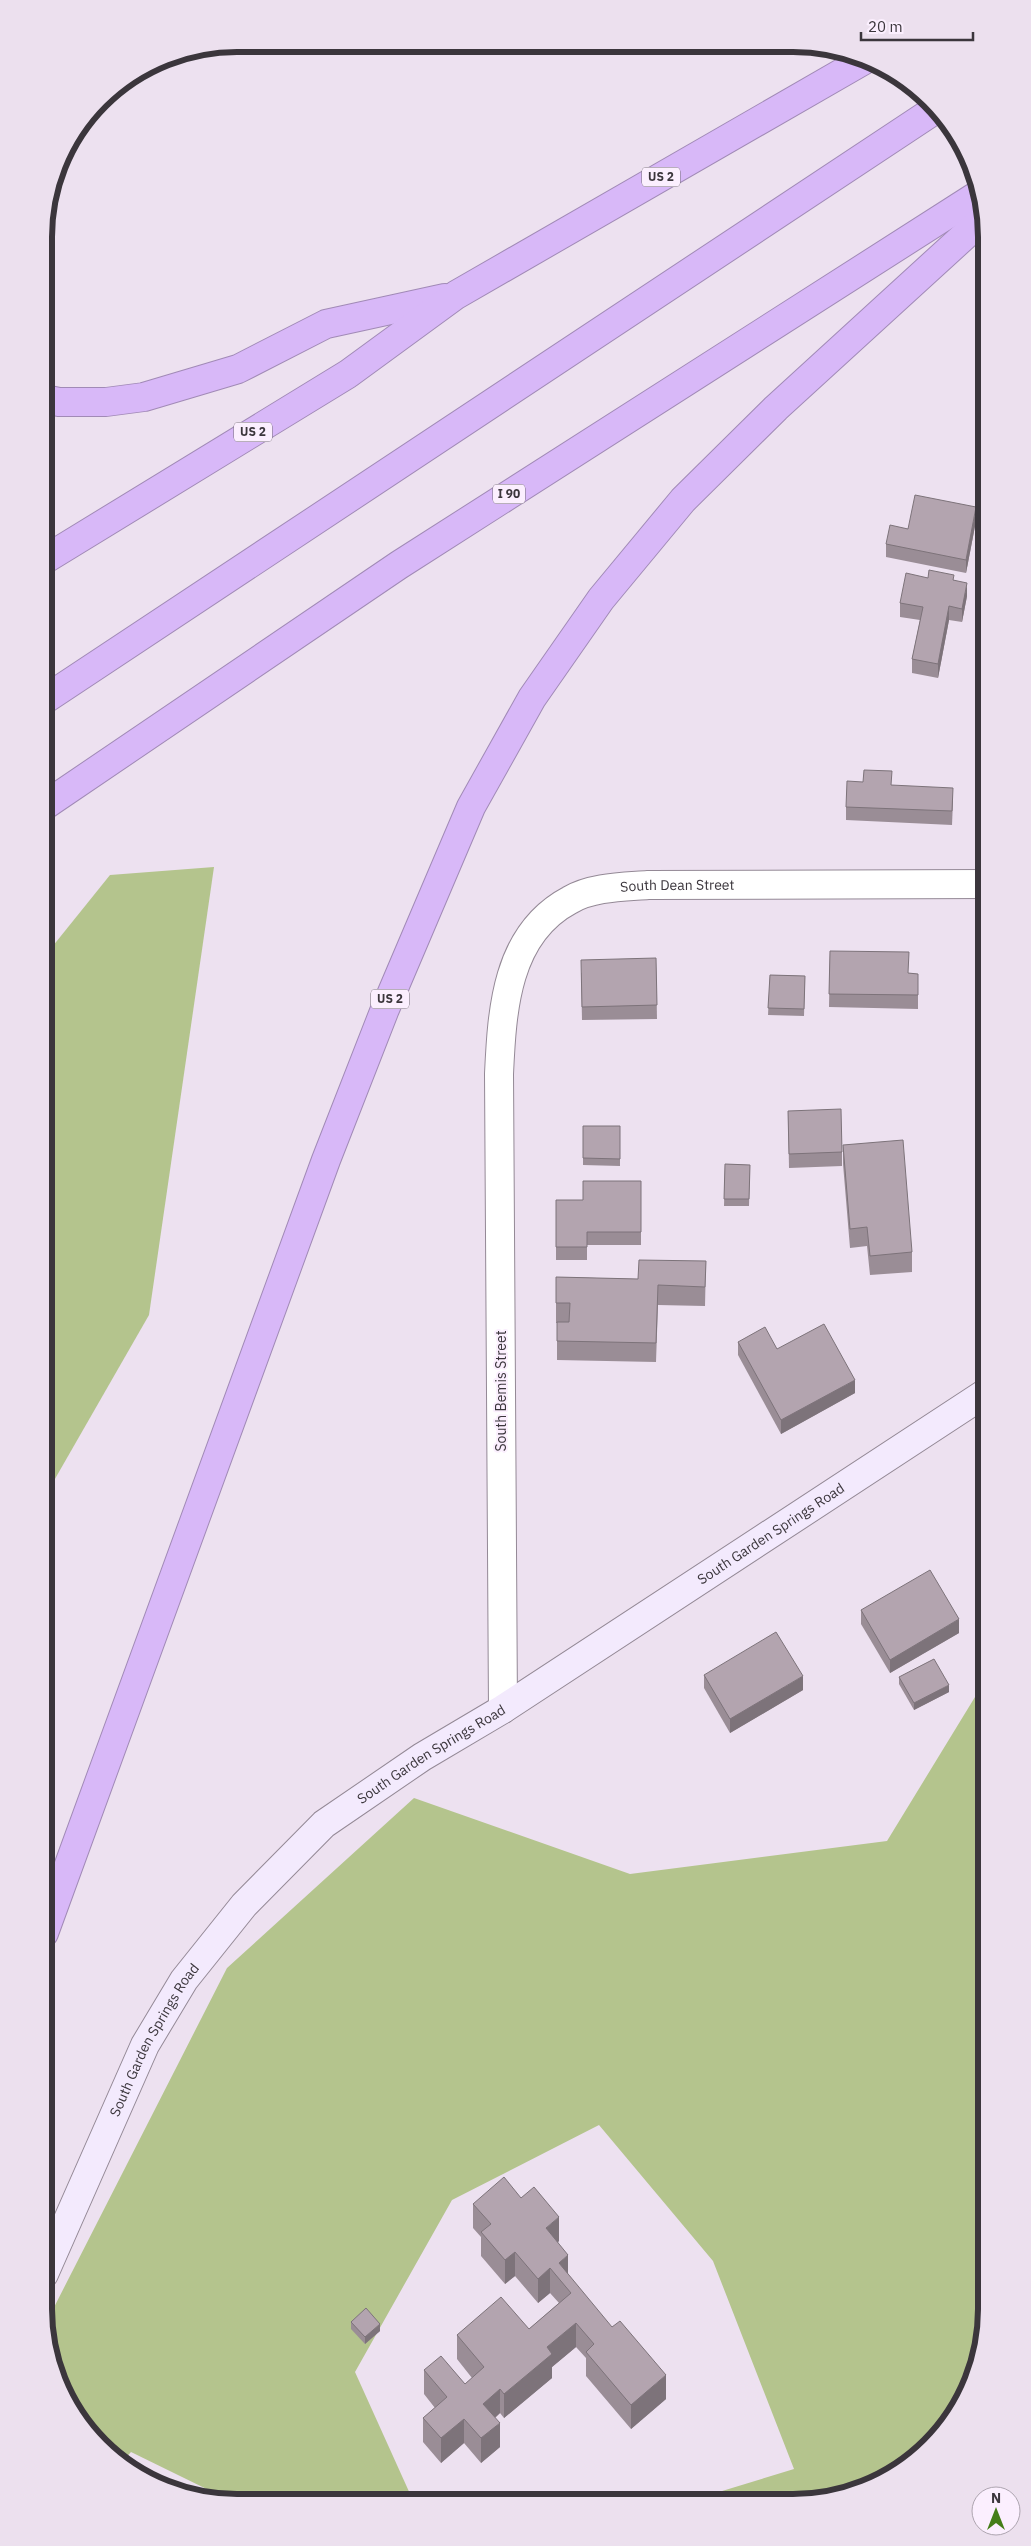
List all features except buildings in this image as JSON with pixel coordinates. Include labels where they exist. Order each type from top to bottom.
[{"type":"highway","name":"US 2","points":[[52,555],[348,374],[456,295],[857,64]]},
{"type":"highway","points":[[52,695],[930,113]]},
{"type":"highway","name":"I 90","points":[[52,801],[399,565],[974,198]]},
{"type":"highway","name":"US 2","points":[[52,1911],[326,1160],[385,1009],[471,807],[532,698],[569,644],[601,598],[683,500],[776,408],[978,223]]},
{"type":"highway","points":[[52,401],[106,402],[144,397],[238,368],[326,324],[456,295]]},
{"type":"street","name":"South Dean Street","points":[[499,1074],[501,1027],[513,968],[528,938],[549,914],[571,899],[602,890],[648,885],[978,884]]},
{"type":"street","name":"South Bemis Street","points":[[499,1074],[503,1708]]},
{"type":"street","name":"South Garden Springs Road","points":[[52,2256],[145,2044],[184,1980],[244,1905],[324,1824],[422,1757],[503,1708],[978,1398]]},
{"type":"green space","points":[[214,867],[149,1315],[52,1484],[52,947],[110,875]]},
{"type":"green space","points":[[978,1588],[978,2320],[969,2368],[954,2401],[933,2430],[915,2448],[886,2469],[853,2484],[829,2490],[793,2494],[712,2494],[794,2469],[713,2261],[599,2125],[452,2200],[355,2372],[410,2494],[238,2494],[212,2492],[131,2452],[127,2456],[98,2430],[77,2401],[62,2368],[56,2344],[52,2311],[227,1968],[414,1798],[630,1874],[887,1841],[975,1697]]}]
